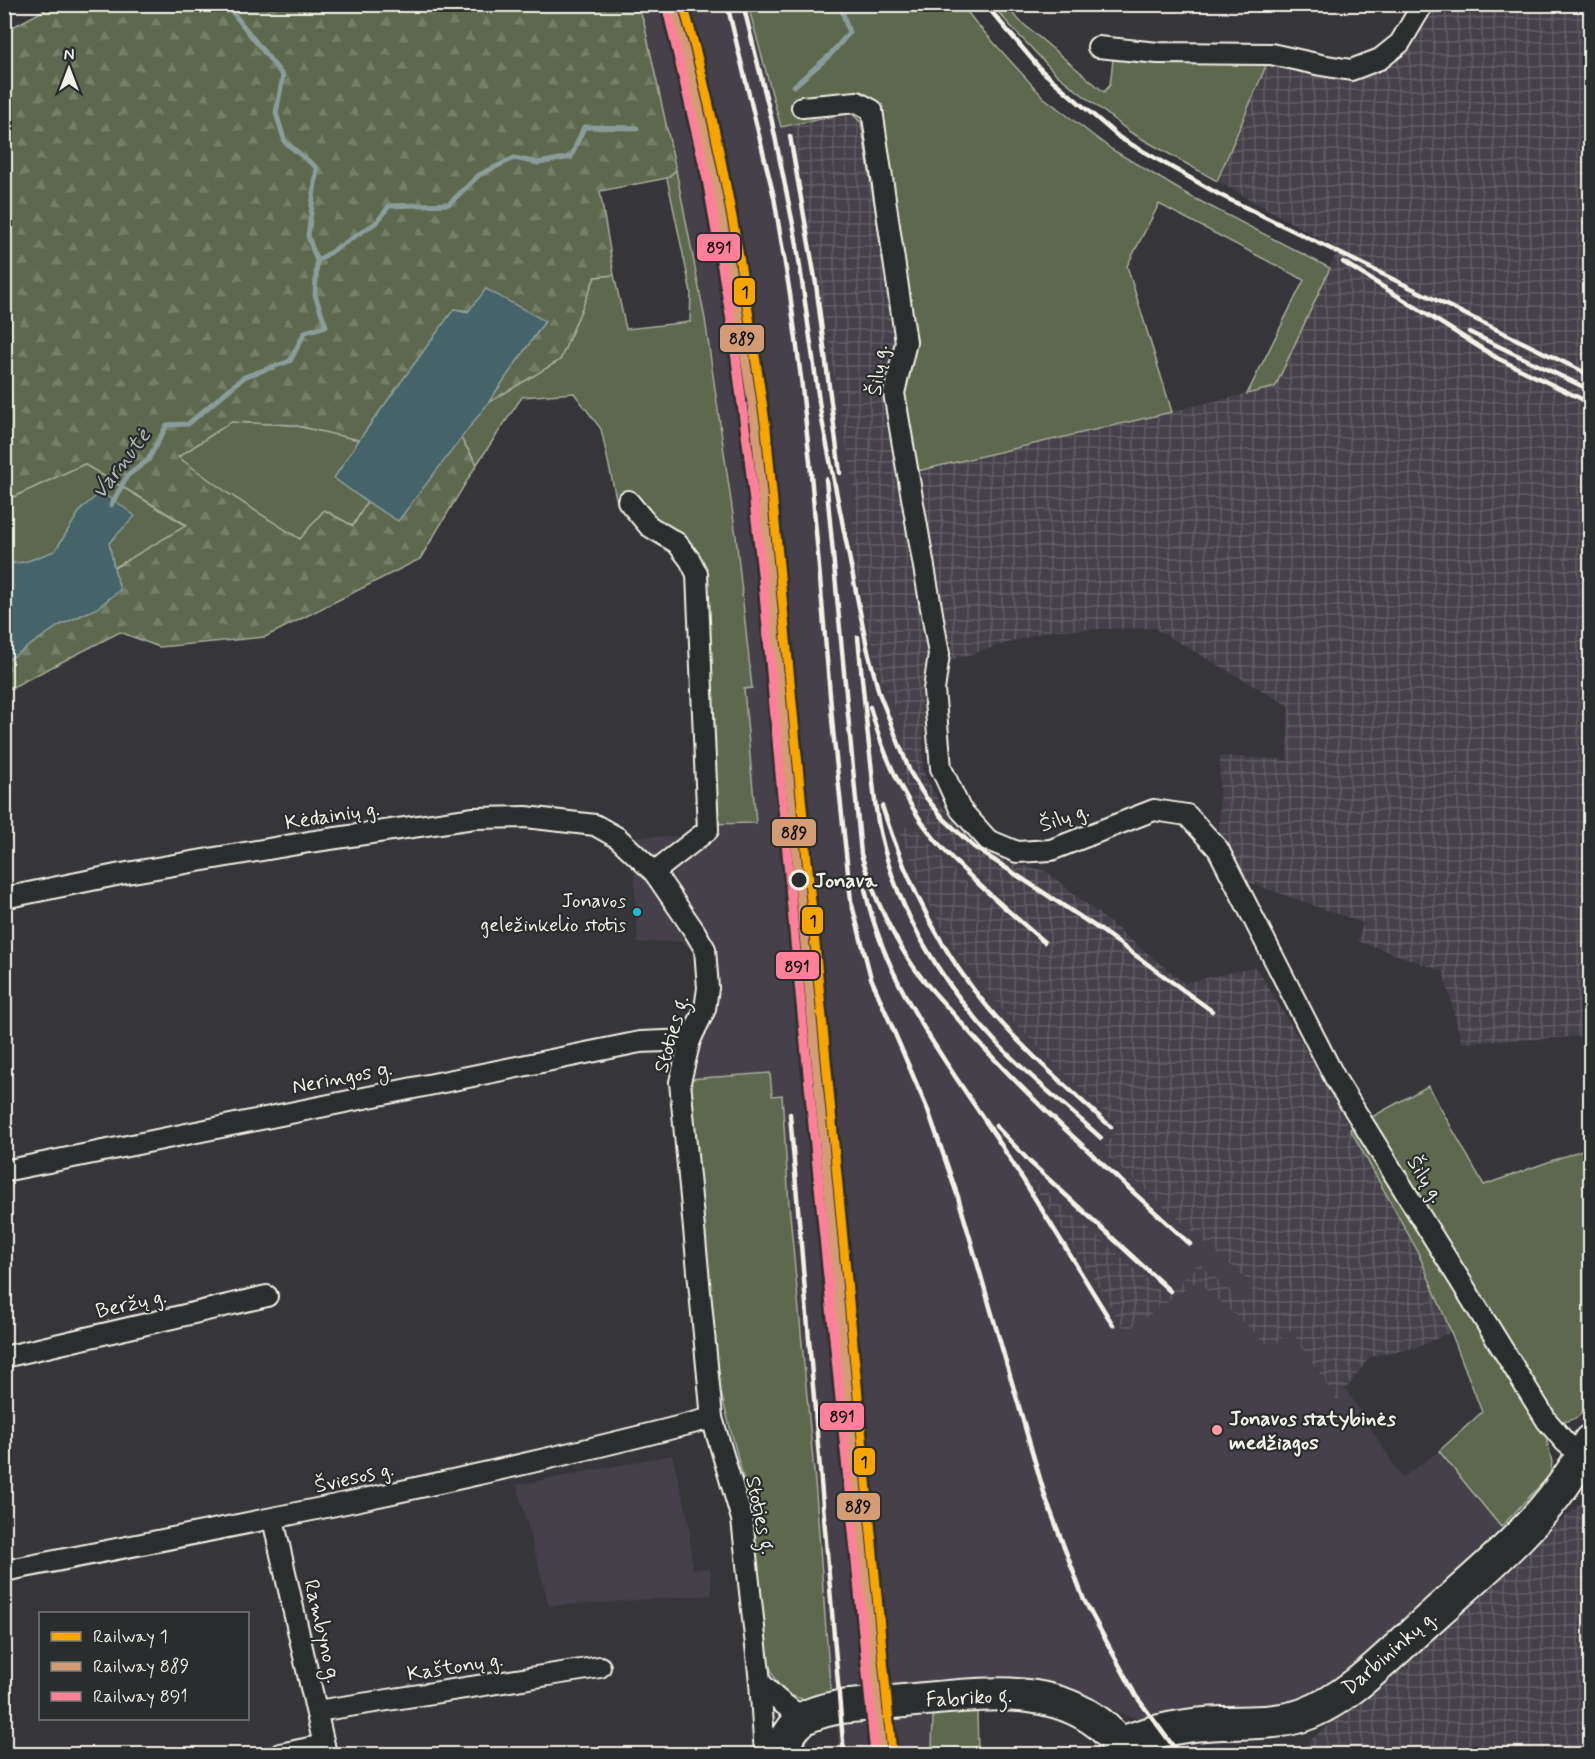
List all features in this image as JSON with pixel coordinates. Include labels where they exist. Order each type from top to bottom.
[{"type":"main road","name":"Darbininkų g.","points":[[1120,1744],[1160,1730],[1190,1725],[1281,1721],[1321,1707],[1344,1693],[1400,1645],[1526,1529],[1557,1495],[1588,1447]]},
{"type":"main road","name":"Fabriko g.","points":[[804,1717],[840,1707],[990,1694],[1017,1694],[1059,1702],[1084,1713],[1101,1725],[1120,1744]]},
{"type":"main road","points":[[778,1755],[790,1733],[804,1717]]},
{"type":"street","points":[[1098,47],[1158,53],[1270,54],[1351,70],[1380,59],[1400,43],[1423,4]]},
{"type":"street","name":"Šilų g.","points":[[802,107],[857,102],[872,110],[906,342],[894,393],[939,654],[934,690],[941,768],[960,809],[988,840],[1017,852],[1051,850],[1154,810],[1187,815],[1218,849],[1336,1080],[1547,1421],[1564,1442],[1588,1447]]},
{"type":"street","points":[[628,501],[649,526],[677,543],[697,574],[708,830],[654,872]]},
{"type":"street","name":"Kėdainių g.","points":[[4,898],[121,874],[309,842],[474,818],[526,817],[595,825],[618,838],[654,872]]},
{"type":"street","name":"Stoties g.","points":[[654,872],[705,949],[708,988],[705,1009],[690,1041],[680,1083],[712,1418],[742,1519],[760,1682],[765,1755]]},
{"type":"street","name":"Neringos g.","points":[[4,1171],[640,1042],[690,1041]]},
{"type":"street","name":"Beržų g.","points":[[4,1357],[267,1296]]},
{"type":"street","name":"Šviesos g.","points":[[4,1571],[273,1519],[592,1448],[712,1418]]},
{"type":"street","name":"Rambyno g.","points":[[273,1519],[325,1750]]},
{"type":"street","name":"Kaštonų g.","points":[[317,1711],[600,1667]]},
{"type":"street","points":[[760,1682],[787,1708],[804,1717]]},
{"type":"street","points":[[280,1755],[325,1750]]},
{"type":"shaded area","points":[[638,5],[748,5],[780,127],[792,125],[857,509],[852,522],[877,670],[905,729],[902,778],[922,815],[949,847],[997,894],[990,902],[952,869],[914,824],[899,830],[927,902],[954,949],[1009,1018],[1119,1127],[1101,1151],[1254,1286],[1242,1301],[1199,1263],[1167,1298],[1030,1178],[1126,1331],[1197,1280],[1271,1346],[1291,1331],[1337,1401],[1346,1389],[1402,1478],[1439,1451],[1501,1527],[1418,1612],[1323,1691],[1299,1701],[1164,1719],[1131,1717],[1107,1708],[1079,1693],[1050,1683],[1017,1680],[831,1699],[782,1096],[772,1096],[770,1073],[671,1080],[667,1030],[680,1027],[692,1014],[699,993],[699,971],[692,950],[682,941],[638,943],[632,837],[692,836],[704,824],[756,822],[744,688],[752,687],[736,536],[705,319],[676,170],[644,23]]},
{"type":"shaded area","points":[[1423,5],[1590,5],[1590,1036],[1462,1043],[1443,971],[1358,941],[1363,923],[1248,882],[1219,839],[1220,756],[1287,760],[1289,706],[1154,628],[1051,630],[958,658],[925,671],[923,771],[941,805],[973,838],[1004,861],[1046,871],[1184,983],[1256,967],[1311,1058],[1417,1250],[1451,1332],[1418,1347],[1370,1357],[1337,1401],[1291,1331],[1271,1347],[1197,1281],[1126,1331],[1028,1176],[1167,1297],[1199,1263],[1242,1301],[1254,1286],[1101,1151],[1119,1127],[1009,1018],[954,949],[927,902],[899,830],[914,824],[952,869],[990,902],[997,894],[949,847],[922,815],[902,778],[905,729],[877,670],[853,553],[852,522],[857,509],[792,125],[851,113],[861,122],[896,339],[884,386],[900,475],[1275,387],[1338,249],[1217,181],[1271,54],[1321,65],[1379,59]]},
{"type":"shaded area","points":[[672,1455],[689,1521],[692,1569],[710,1568],[712,1595],[549,1606],[517,1485]]},
{"type":"shaded area","points":[[1590,1495],[1590,1754],[1295,1754]]},
{"type":"shaded area","points":[[933,1714],[932,1754],[839,1754],[836,1720]]},
{"type":"green space","points":[[56,4],[638,5],[644,23],[676,170],[667,178],[600,191],[614,275],[595,277],[560,360],[488,403],[545,321],[454,309],[359,440],[293,425],[231,422],[178,457],[229,494],[300,539],[324,510],[353,526],[367,502],[398,520],[460,437],[477,464],[420,559],[265,637],[159,647],[120,632],[5,691],[5,662],[60,625],[97,608],[120,590],[114,568],[187,525],[84,464],[5,501],[5,31]]},
{"type":"green space","points":[[748,5],[962,5],[1043,97],[1111,149],[1190,196],[1330,268],[1275,387],[1247,394],[1304,280],[1159,204],[1127,266],[1172,412],[900,475],[884,386],[896,339],[861,122],[851,113],[781,127]]},
{"type":"green space","points":[[992,5],[1004,5],[1104,92],[1110,85],[1115,43],[1271,54],[1217,181],[1130,132],[1056,74]]},
{"type":"green space","points":[[676,170],[705,319],[736,536],[752,688],[744,689],[756,823],[704,824],[692,582],[677,549],[635,523],[616,498],[601,429],[574,393],[522,397],[477,464],[460,437],[488,403],[560,360],[595,277],[614,275],[626,329],[690,322],[691,292],[667,178]]},
{"type":"green space","points":[[231,422],[293,425],[359,440],[334,478],[367,502],[353,526],[324,510],[300,540],[177,458]]},
{"type":"green space","points":[[84,464],[187,526],[114,568],[109,543],[82,508],[55,551],[25,562],[5,564],[4,501]]},
{"type":"green space","points":[[770,1073],[772,1096],[782,1095],[789,1204],[816,1493],[831,1699],[804,1699],[786,1693],[774,1678],[766,1652],[753,1516],[720,1389],[689,1079]]},
{"type":"green space","points":[[1428,1086],[1484,1185],[1590,1147],[1590,1400],[1582,1413],[1576,1418],[1562,1422],[1547,1441],[1552,1462],[1550,1475],[1501,1527],[1439,1451],[1482,1412],[1417,1250],[1350,1129]]},
{"type":"green space","points":[[977,1709],[978,1754],[932,1754],[933,1714]]},
{"type":"water","points":[[486,289],[545,321],[488,403],[398,521],[334,478],[454,309],[468,312]]},
{"type":"water","points":[[100,493],[114,500],[135,516],[109,543],[120,590],[97,608],[60,625],[5,662],[5,564],[25,562],[55,551],[82,508]]},
{"type":"waterway","points":[[226,4],[283,76],[276,113],[285,142],[317,168],[308,236],[317,261]]},
{"type":"waterway","name":"Varnutė","points":[[794,86],[829,56],[849,33],[840,4]]},
{"type":"waterway","name":"Varnutė","points":[[111,505],[127,476],[148,460],[167,425],[188,424],[244,377],[290,361],[305,332],[326,326],[315,295],[317,261],[377,222],[389,206],[449,204],[479,175],[514,158],[538,163],[571,157],[584,127],[637,128]]},
{"type":"railway","points":[[727,4],[774,197],[790,294],[810,462],[833,730],[851,901],[871,978],[929,1113],[958,1197],[1045,1496],[1084,1600],[1136,1696],[1179,1754]]},
{"type":"railway","points":[[743,4],[771,117],[796,239],[821,415],[867,647],[879,693],[910,772],[924,795],[944,819],[974,847],[1102,931],[1212,1011]]},
{"type":"railway","points":[[985,4],[1042,71],[1120,138],[1220,195],[1590,375]]},
{"type":"railway","points":[[790,136],[816,284],[840,473]]},
{"type":"railway","points":[[1343,262],[1497,358],[1590,403]]},
{"type":"railway","points":[[1469,332],[1590,390]]},
{"type":"railway","points":[[826,479],[861,854],[882,912],[904,953],[918,973],[984,1048],[1070,1134],[1190,1244]]},
{"type":"railway","points":[[858,637],[878,821],[890,868],[911,921],[957,996],[994,1040],[1101,1138]]},
{"type":"railway","points":[[870,707],[890,765],[920,820],[946,852],[969,875],[1044,942]]},
{"type":"railway","points":[[882,806],[913,888],[955,964],[990,1010],[1019,1041],[1111,1127]]},
{"type":"railway","points":[[865,889],[874,924],[887,957],[919,1020],[1013,1163],[1113,1325]]},
{"type":"railway","points":[[790,1114],[844,1754]]},
{"type":"railway","points":[[996,1126],[1030,1162],[1170,1291]]},
{"type":"rail line","name":"891","points":[[666,4],[707,179],[730,314],[749,457],[763,582],[795,942],[875,1754]]},
{"type":"rail line","name":"1","points":[[683,4],[710,109],[732,215],[766,429],[892,1754]]},
{"type":"rail line","name":"889","points":[[673,7],[700,112],[722,217],[756,430],[882,1754]]},
{"type":"place","name":"Jonava","points":[[799,880]]},
{"type":"place","name":"Jonavos geležinkelio stotis","points":[[637,912]]},
{"type":"place","name":"Jonavos statybinės medžiagos","points":[[1217,1430]]}]
